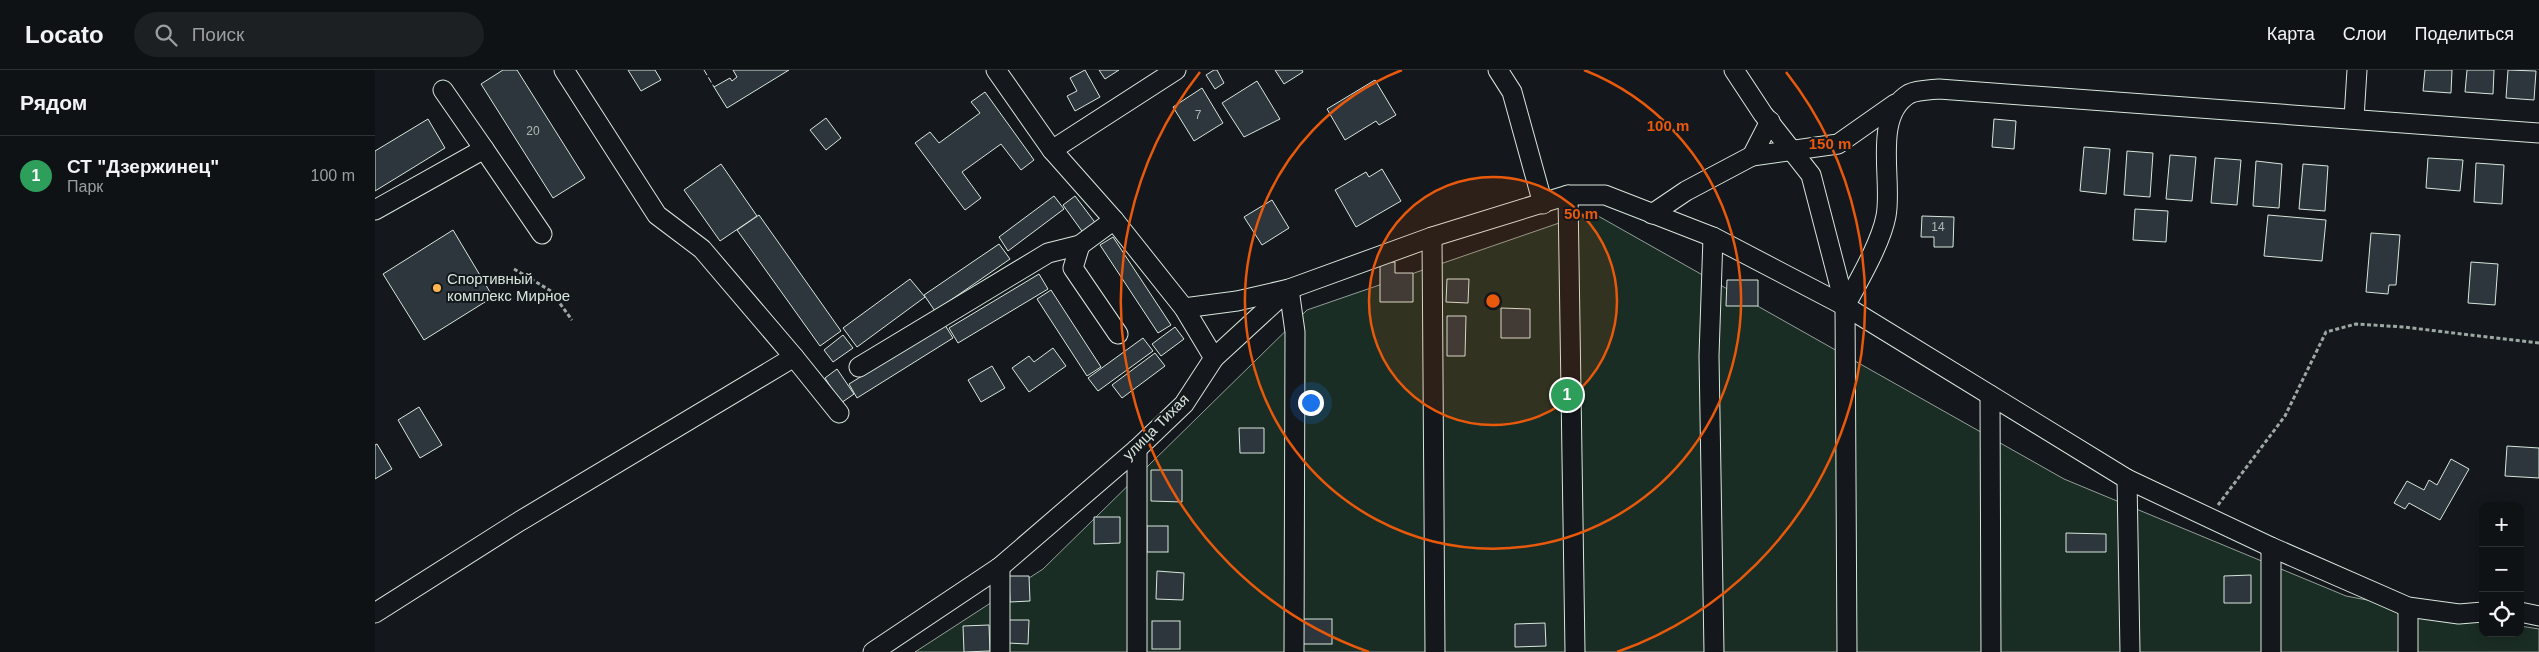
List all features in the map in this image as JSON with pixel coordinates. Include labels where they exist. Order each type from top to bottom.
[{"type":"street","points":[[564,70],[657,215],[702,249],[839,413]]},
{"type":"street","points":[[996,70],[1053,150],[1114,220],[1184,308],[1214,358]]},
{"type":"street","points":[[1053,150],[1176,70]]},
{"type":"street","points":[[1498,70],[1512,92],[1543,204]]},
{"type":"street","points":[[1734,70],[1763,114],[1811,174],[1845,306],[1847,652]]},
{"type":"street","points":[[2354,118],[2357,70]]},
{"type":"street","points":[[1652,214],[1686,191],[1752,156],[1838,144],[1911,93],[1939,89],[2539,133]]},
{"type":"street","points":[[443,90],[542,234]]},
{"type":"street","points":[[1845,306],[1868,264],[1886,216],[1887,129],[1895,104]]},
{"type":"street","points":[[1752,156],[1770,121]]},
{"type":"street","points":[[375,210],[484,149]]},
{"type":"street","points":[[1569,195],[1575,652]]},
{"type":"street","points":[[1184,308],[1237,301],[1289,289],[1432,237],[1569,195],[1605,195],[1713,237],[1845,306],[2127,479],[2271,547],[2408,607],[2459,614],[2479,612]]},
{"type":"street","points":[[859,367],[1048,253],[1081,245],[1114,220]]},
{"type":"street","points":[[1432,237],[1435,652]]},
{"type":"street","points":[[1713,237],[1709,356],[1714,652]]},
{"type":"street","points":[[1081,245],[1073,268],[1118,334]]},
{"type":"street","points":[[1289,289],[1295,332],[1294,652]]},
{"type":"street","name":"улица Тихая","points":[[873,652],[1000,567],[1137,449],[1184,404],[1214,358],[1289,289]]},
{"type":"street","points":[[375,613],[520,521],[794,357]]},
{"type":"street","points":[[1990,395],[1991,652]]},
{"type":"street","points":[[1137,449],[1137,652]]},
{"type":"street","points":[[2127,479],[2130,652]]},
{"type":"street","points":[[2271,547],[2271,652]]},
{"type":"street","points":[[1000,567],[1000,652]]},
{"type":"street","points":[[2408,607],[2408,652]]},
{"type":"street","points":[[2524,613],[2539,616]]},
{"type":"path","points":[[514,270],[551,291],[572,320]]},
{"type":"path","points":[[2208,517],[2285,416],[2326,332],[2356,324],[2403,327],[2539,344]]},
{"type":"green space","points":[[1591,212],[2064,479],[2346,596],[2479,621],[2479,637],[2524,637],[2524,627],[2539,629],[2539,652],[915,652],[1043,569],[1307,310]]},
{"type":"building","points":[[503,70],[517,70],[585,178],[553,198],[481,84]]},
{"type":"building","points":[[628,70],[655,70],[661,80],[641,91]]},
{"type":"building","points":[[733,70],[789,70],[727,108],[714,87],[730,78],[732,81],[737,77]]},
{"type":"building","points":[[1085,70],[1100,97],[1075,111],[1067,96],[1077,91],[1070,78]]},
{"type":"building","points":[[1099,70],[1119,70],[1105,79]]},
{"type":"building","points":[[1217,70],[1224,83],[1215,89],[1206,75]]},
{"type":"building","points":[[1275,70],[1302,70],[1303,72],[1284,84]]},
{"type":"building","points":[[2425,70],[2452,70],[2451,93],[2423,91]]},
{"type":"building","points":[[2467,70],[2494,70],[2493,94],[2465,92]]},
{"type":"building","points":[[2508,70],[2536,71],[2534,100],[2506,98]]},
{"type":"building","points":[[1375,80],[1396,115],[1379,125],[1376,121],[1345,140],[1327,109]]},
{"type":"building","points":[[1257,81],[1280,119],[1244,137],[1222,103]]},
{"type":"building","points":[[1202,88],[1223,123],[1194,141],[1173,107]]},
{"type":"building","points":[[985,92],[1034,160],[1021,170],[1001,144],[962,172],[981,198],[965,210],[915,143],[930,132],[939,143],[980,113],[971,102]]},
{"type":"building","points":[[826,118],[841,138],[826,150],[810,130]]},
{"type":"building","points":[[428,119],[445,148],[375,191],[375,151]]},
{"type":"building","points":[[1994,119],[2016,121],[2014,149],[1992,147]]},
{"type":"building","points":[[2084,147],[2110,149],[2106,194],[2080,191]]},
{"type":"building","points":[[2127,151],[2153,153],[2150,197],[2124,195]]},
{"type":"building","points":[[2170,155],[2196,157],[2192,201],[2166,199]]},
{"type":"building","points":[[2215,158],[2241,160],[2237,205],[2211,203]]},
{"type":"building","points":[[2428,158],[2463,160],[2460,191],[2426,188]]},
{"type":"building","points":[[2256,161],[2282,164],[2279,208],[2253,206]]},
{"type":"building","points":[[2476,163],[2504,165],[2502,204],[2474,202]]},
{"type":"building","points":[[721,164],[757,216],[720,241],[684,190]]},
{"type":"building","points":[[2303,164],[2328,166],[2325,211],[2299,209]]},
{"type":"building","points":[[1382,169],[1401,201],[1356,227],[1335,190],[1366,172],[1369,177]]},
{"type":"building","points":[[1054,196],[1064,209],[1008,251],[999,237]]},
{"type":"building","points":[[1075,196],[1097,225],[1084,234],[1063,205]]},
{"type":"building","points":[[1272,200],[1289,228],[1262,245],[1244,217]]},
{"type":"building","points":[[2135,209],[2168,211],[2166,242],[2133,240]]},
{"type":"building","points":[[759,215],[841,331],[820,346],[737,230]]},
{"type":"building","points":[[2268,215],[2326,220],[2322,261],[2264,256]]},
{"type":"building","points":[[1922,216],[1954,217],[1953,247],[1934,247],[1934,237],[1921,237]]},
{"type":"building","name":"Спортивный комплекс Мирное","points":[[453,230],[493,297],[424,340],[383,274]]},
{"type":"building","points":[[2371,233],[2400,235],[2396,285],[2389,285],[2388,294],[2366,292]]},
{"type":"building","points":[[1113,237],[1171,325],[1158,333],[1100,245]]},
{"type":"building","points":[[999,244],[1010,259],[935,311],[924,295]]},
{"type":"building","points":[[1380,262],[1395,262],[1395,273],[1413,273],[1413,302],[1380,302]]},
{"type":"building","points":[[2471,262],[2498,264],[2495,305],[2468,303]]},
{"type":"building","points":[[1039,274],[1048,289],[958,343],[949,328]]},
{"type":"building","points":[[910,279],[925,297],[857,347],[843,328]]},
{"type":"building","points":[[1447,279],[1469,279],[1468,303],[1446,302]]},
{"type":"building","points":[[1727,280],[1758,280],[1758,306],[1726,306]]},
{"type":"building","points":[[1051,290],[1101,367],[1087,376],[1037,299]]},
{"type":"building","points":[[1501,308],[1530,309],[1530,338],[1501,338]]},
{"type":"building","points":[[1447,316],[1466,316],[1465,356],[1447,356]]},
{"type":"building","points":[[945,325],[953,338],[857,398],[849,384]]},
{"type":"building","points":[[1175,327],[1184,339],[1161,356],[1152,344]]},
{"type":"building","points":[[843,335],[853,348],[833,362],[824,350]]},
{"type":"building","points":[[1143,338],[1153,351],[1098,391],[1088,378]]},
{"type":"building","points":[[1053,348],[1066,366],[1029,392],[1012,368],[1029,356],[1034,362]]},
{"type":"building","points":[[1155,353],[1165,366],[1122,398],[1112,385]]},
{"type":"building","points":[[992,366],[1005,388],[981,402],[968,380]]},
{"type":"building","points":[[837,369],[854,394],[841,403],[825,378]]},
{"type":"building","points":[[419,407],[442,445],[420,458],[398,420]]},
{"type":"building","points":[[1239,428],[1264,428],[1264,453],[1240,453]]},
{"type":"building","points":[[377,444],[392,469],[375,479],[375,445]]},
{"type":"building","points":[[2507,446],[2539,448],[2539,478],[2505,476]]},
{"type":"building","points":[[2451,459],[2469,469],[2440,520],[2409,503],[2405,509],[2394,503],[2407,481],[2424,490],[2429,480],[2437,485]]},
{"type":"building","points":[[1151,470],[1182,470],[1182,502],[1151,501]]},
{"type":"building","points":[[1094,517],[1120,517],[1120,543],[1094,544]]},
{"type":"building","points":[[1147,526],[1168,526],[1168,552],[1147,552]]},
{"type":"building","points":[[2066,533],[2106,534],[2106,552],[2066,552]]},
{"type":"building","points":[[1157,571],[1184,573],[1183,600],[1156,599]]},
{"type":"building","points":[[2251,575],[2251,603],[2224,603],[2224,576]]},
{"type":"building","points":[[1009,576],[1029,576],[1030,601],[1010,602]]},
{"type":"building","points":[[1302,619],[1332,619],[1332,644],[1302,644]]},
{"type":"building","points":[[1007,620],[1029,620],[1028,644],[1007,643]]},
{"type":"building","points":[[1152,621],[1180,621],[1180,649],[1152,649]]},
{"type":"building","points":[[1545,623],[1546,646],[1515,647],[1515,624]]},
{"type":"building","points":[[989,625],[990,651],[964,652],[963,626]]},
{"type":"fence","points":[[704,70],[714,87]]},
{"type":"place","name":"Спортивный комплекс Мирное","points":[[437,288]]},
{"type":"place","name":"СТ \"Дзержинец\"","points":[[1567,395]]}]
